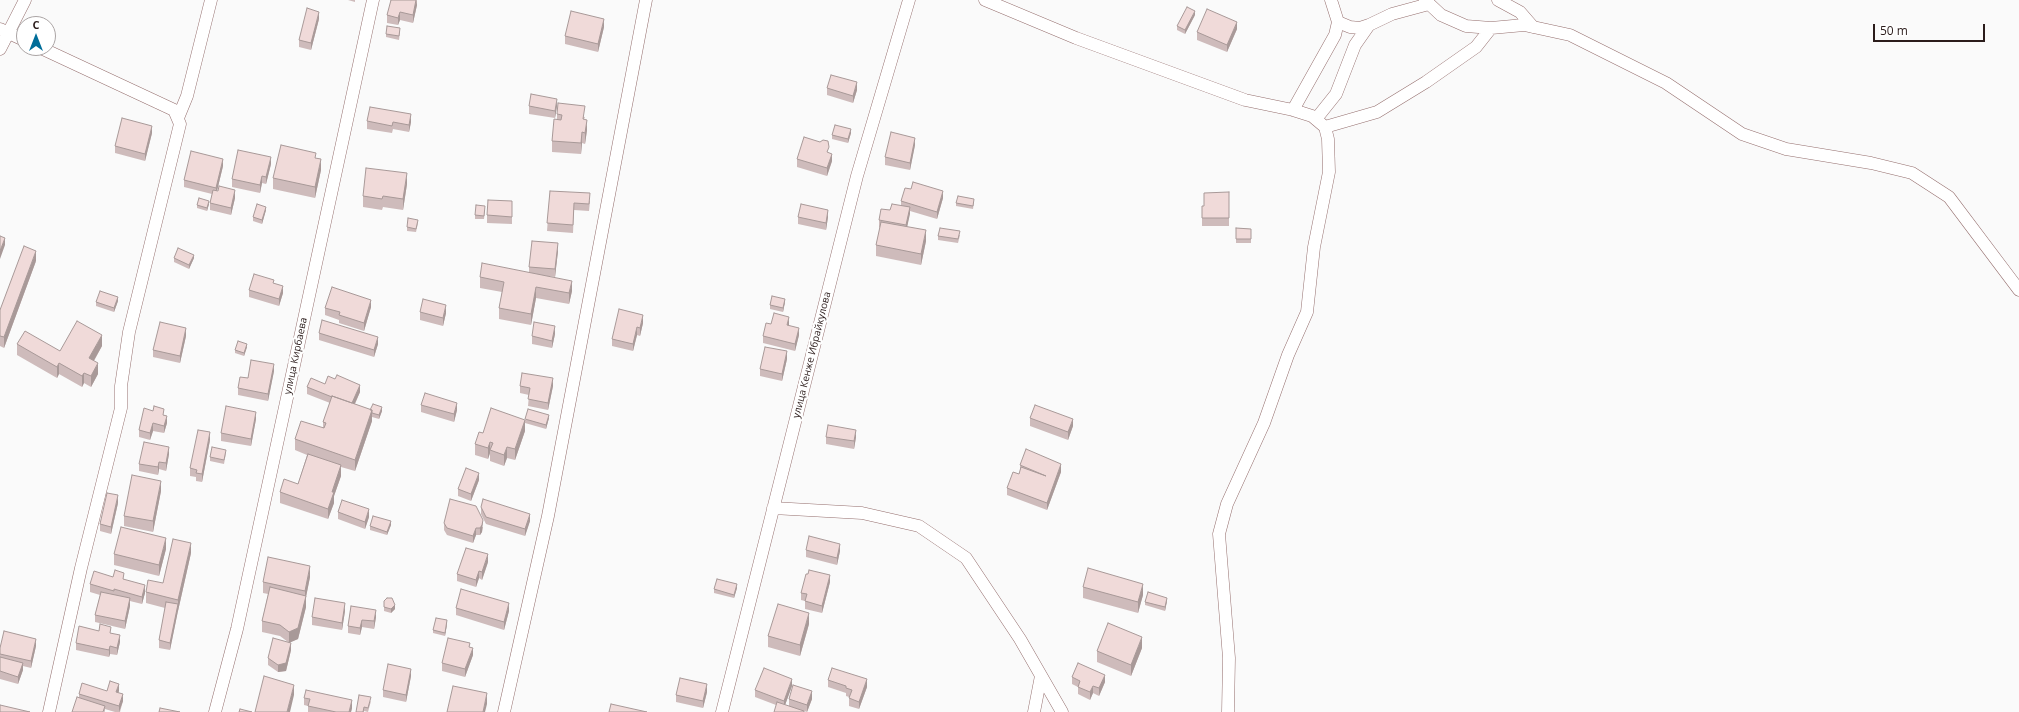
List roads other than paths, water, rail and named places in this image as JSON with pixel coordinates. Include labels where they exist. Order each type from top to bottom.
[{"type":"street","points":[[0,49],[4,31],[25,0]]},
{"type":"street","points":[[178,118],[187,96],[211,0]]},
{"type":"street","name":"улица Кирбаева","points":[[216,712],[237,629],[373,0]]},
{"type":"street","points":[[504,712],[548,516],[646,0]]},
{"type":"street","name":"улица Кенже Ибрайкулова","points":[[722,712],[858,176],[908,0]]},
{"type":"street","points":[[985,0],[1076,38],[1245,100],[1293,110],[1320,123],[1377,112],[1426,82],[1476,47],[1491,28]]},
{"type":"street","points":[[1293,110],[1336,35],[1338,22],[1331,0]]},
{"type":"street","points":[[1498,0],[1520,12],[1533,27]]},
{"type":"street","points":[[1338,22],[1350,27],[1360,28],[1392,14],[1427,2],[1441,15],[1466,26],[1491,28],[1524,25],[1570,35],[1659,80],[1742,134],[1786,149],[1872,163],[1912,173],[1949,197],[2019,290]]},
{"type":"street","points":[[1320,123],[1336,94],[1355,45],[1369,25]]},
{"type":"street","points":[[4,31],[16,36]]},
{"type":"street","points":[[49,712],[81,568],[121,408],[121,386],[129,332],[180,124],[174,110],[56,55]]},
{"type":"street","points":[[1228,712],[1229,658],[1219,534],[1227,504],[1264,423],[1288,355],[1307,312],[1314,247],[1329,172],[1328,139],[1320,123]]},
{"type":"street","points":[[773,508],[862,513],[919,526],[966,558],[1020,639],[1062,712]]},
{"type":"street","points":[[1034,712],[1042,676]]}]
